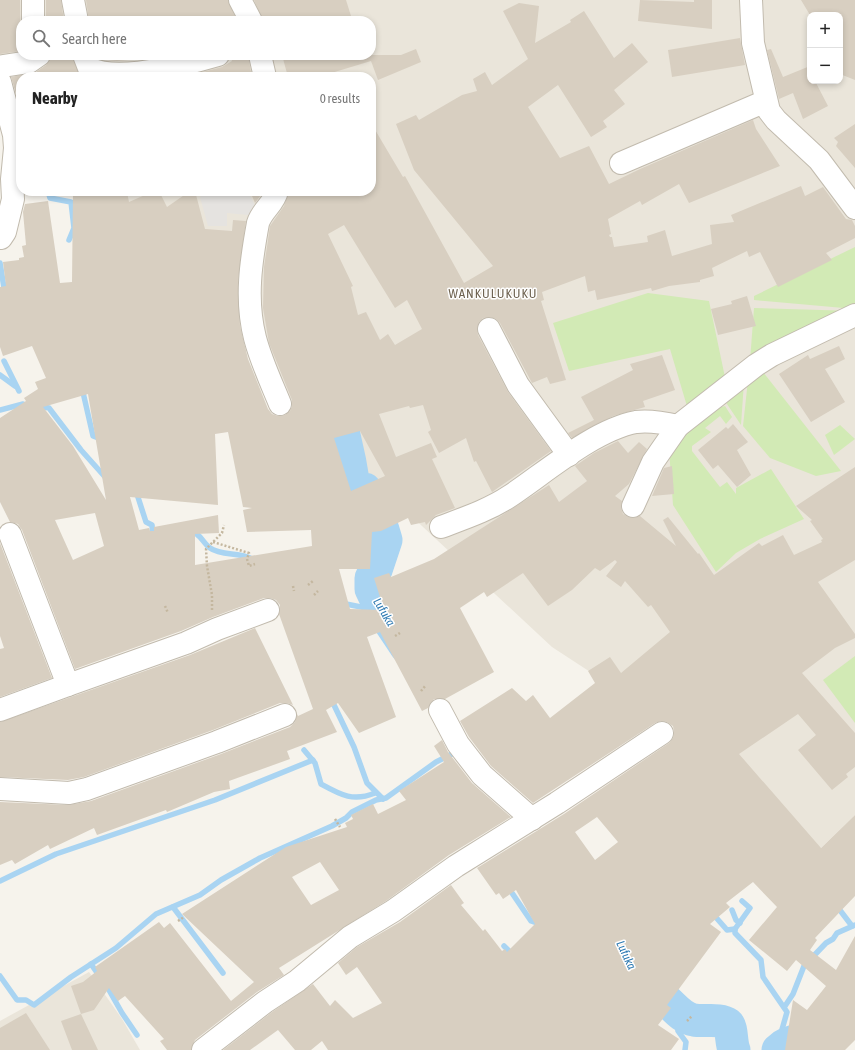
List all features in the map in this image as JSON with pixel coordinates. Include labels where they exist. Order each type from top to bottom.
[{"type":"street","points":[[33,0],[33,16]]},
{"type":"street","points":[[73,0],[76,16]]},
{"type":"street","points":[[240,0],[248,16]]},
{"type":"street","points":[[752,0],[753,43],[769,111],[776,120],[819,160],[855,208]]},
{"type":"street","points":[[0,68],[3,66],[30,62],[33,60]]},
{"type":"street","points":[[86,60],[89,68],[99,71],[114,72],[162,69],[198,60]]},
{"type":"street","points":[[261,60],[264,72]]},
{"type":"street","points":[[0,82],[14,135],[15,148],[12,179],[13,199],[5,232],[1,238]]},
{"type":"street","points":[[621,163],[766,102]]},
{"type":"street","points":[[275,196],[272,203],[260,217],[258,222],[251,263],[249,292],[255,338],[280,404]]},
{"type":"street","points":[[633,506],[653,462],[678,426],[772,355],[855,315]]},
{"type":"street","points":[[489,329],[518,385],[569,455]]},
{"type":"street","points":[[441,527],[490,508],[569,455],[616,428],[637,422],[656,422],[678,426]]},
{"type":"street","points":[[10,534],[68,685]]},
{"type":"street","points":[[0,710],[186,643],[217,629],[268,610]]},
{"type":"street","points":[[440,710],[458,744],[482,775],[532,819]]},
{"type":"street","points":[[0,789],[69,792],[87,789],[217,742],[285,715]]},
{"type":"street","points":[[203,1050],[265,1002],[297,981],[350,937],[393,911],[456,866],[532,819],[662,733]]},
{"type":"path","points":[[212,607],[213,600],[207,566],[206,549],[222,533],[224,525]]},
{"type":"path","points":[[213,542],[250,553],[247,559],[249,566],[255,564]]},
{"type":"path","points":[[308,585],[313,581]]},
{"type":"path","points":[[293,586],[294,590]]},
{"type":"path","points":[[314,595],[318,591]]},
{"type":"path","points":[[165,606],[168,613]]},
{"type":"path","points":[[395,636],[400,633]]},
{"type":"path","points":[[421,691],[426,686]]},
{"type":"path","points":[[335,819],[340,827]]},
{"type":"path","points":[[178,921],[184,917]]},
{"type":"path","points":[[687,1021],[692,1016]]},
{"type":"shaded area","points":[[0,0],[855,0],[855,815],[801,867],[679,730],[552,647],[364,472],[353,437],[282,398],[259,332],[164,353],[78,196],[376,196],[376,72],[51,72],[48,60],[376,60],[376,16],[16,16],[16,53],[0,61]]},
{"type":"shaded area","points":[[250,196],[260,216],[227,213],[227,226],[208,226],[200,197]]},
{"type":"shaded area","points":[[89,972],[122,1019],[140,1050],[0,1050],[0,1021]]},
{"type":"green space","points":[[855,247],[855,309],[754,300],[754,296]]},
{"type":"green space","points":[[648,293],[709,301],[726,382],[689,413],[670,349],[569,371],[553,323]]},
{"type":"green space","points":[[754,308],[855,311],[749,374]]},
{"type":"green space","points":[[763,372],[841,471],[816,476],[770,458],[743,426],[748,380]]},
{"type":"green space","points":[[744,382],[741,425],[723,398]]},
{"type":"green space","points":[[725,406],[732,417],[726,424],[720,416],[705,428],[711,432],[692,446],[692,451],[720,487],[727,482],[736,494],[736,488],[771,469],[804,519],[760,539],[736,553],[716,572],[673,505],[669,449],[704,419],[711,410]]},
{"type":"green space","points":[[840,425],[855,439],[834,455],[825,435]]},
{"type":"green space","points":[[855,656],[855,723],[823,680]]},
{"type":"building","points":[[0,0],[20,0],[20,16],[16,16],[16,52],[0,54]]},
{"type":"building","points":[[46,0],[61,0],[63,16],[46,16]]},
{"type":"building","points":[[86,0],[228,0],[235,16],[88,16]]},
{"type":"building","points":[[254,0],[346,0],[351,16],[261,16]]},
{"type":"building","points":[[640,0],[694,2],[694,0],[712,0],[712,29],[638,21]]},
{"type":"building","points":[[801,0],[855,0],[855,80],[843,75],[843,12],[808,12]]},
{"type":"building","points":[[519,3],[539,6],[535,43],[571,22],[570,20],[584,11],[614,58],[632,43],[648,62],[614,90],[625,104],[603,121],[607,127],[591,137],[558,85],[528,107],[560,158],[589,146],[609,184],[753,120],[756,129],[780,166],[689,203],[679,184],[642,205],[640,201],[608,219],[611,234],[609,235],[612,237],[614,247],[648,242],[647,236],[665,230],[672,256],[712,244],[710,225],[734,222],[731,215],[801,186],[805,196],[823,187],[846,219],[852,220],[855,226],[855,238],[826,253],[832,260],[778,287],[760,252],[749,257],[747,251],[712,268],[714,276],[700,280],[700,282],[669,286],[652,291],[651,288],[597,300],[595,290],[588,292],[585,276],[542,292],[544,300],[541,301],[566,380],[550,384],[547,377],[532,383],[500,323],[496,319],[490,317],[483,318],[479,322],[477,328],[478,335],[508,392],[551,451],[492,492],[476,461],[474,462],[466,438],[439,453],[428,432],[431,430],[423,405],[410,408],[409,406],[379,414],[396,457],[431,443],[437,457],[432,459],[455,508],[436,515],[426,525],[425,522],[411,525],[408,518],[381,531],[372,532],[370,569],[339,569],[350,609],[384,610],[374,578],[389,573],[391,577],[434,559],[549,485],[559,502],[587,481],[575,466],[594,453],[618,441],[628,453],[639,442],[647,449],[629,484],[615,496],[622,501],[621,508],[623,514],[634,518],[640,516],[676,546],[663,520],[668,517],[698,554],[699,553],[714,575],[759,543],[762,546],[783,535],[794,555],[822,542],[821,540],[823,539],[810,521],[812,520],[796,506],[855,467],[855,560],[818,582],[855,634],[855,638],[835,648],[802,673],[855,733],[855,767],[846,774],[848,777],[832,790],[798,750],[816,735],[798,714],[739,754],[821,848],[855,815],[855,896],[815,938],[817,940],[810,950],[836,970],[855,936],[855,1040],[845,1050],[785,1050],[793,1000],[807,1010],[826,986],[796,960],[787,971],[749,940],[777,907],[753,882],[726,903],[730,907],[710,924],[721,932],[667,1005],[671,1008],[658,1025],[679,1039],[671,1050],[328,1050],[322,1041],[311,1050],[295,1050],[278,1030],[250,1050],[223,1050],[272,1012],[313,984],[330,1006],[335,1000],[353,1018],[382,1003],[357,967],[346,975],[338,963],[357,947],[400,922],[451,885],[464,903],[461,905],[483,931],[485,929],[502,951],[505,949],[507,952],[535,924],[516,890],[503,899],[499,893],[496,895],[477,868],[564,814],[669,743],[673,738],[673,726],[667,722],[661,721],[655,723],[533,803],[491,766],[469,737],[460,721],[512,688],[526,701],[533,695],[550,718],[595,683],[588,671],[610,657],[621,673],[670,632],[651,605],[648,607],[625,581],[621,587],[606,576],[617,562],[615,560],[600,571],[595,568],[572,590],[548,606],[523,573],[487,597],[484,592],[460,608],[494,672],[445,699],[434,699],[428,708],[422,711],[380,632],[367,637],[396,717],[359,733],[338,703],[326,710],[337,732],[287,751],[290,759],[229,781],[230,789],[214,792],[167,812],[166,810],[97,835],[94,828],[50,849],[48,845],[15,864],[12,860],[0,865],[0,802],[68,805],[91,801],[221,754],[290,727],[295,722],[297,714],[298,716],[313,709],[279,614],[280,605],[276,600],[270,598],[264,598],[181,631],[75,669],[22,530],[18,524],[10,522],[0,502],[0,418],[26,401],[24,398],[38,389],[35,382],[46,378],[32,346],[3,356],[0,347],[0,287],[6,286],[3,262],[19,260],[19,258],[24,257],[22,246],[26,245],[23,212],[25,204],[48,201],[60,283],[72,282],[73,196],[128,196],[129,202],[143,196],[162,196],[167,207],[183,196],[196,196],[205,229],[232,231],[233,220],[246,221],[238,280],[240,326],[248,359],[268,409],[272,414],[278,416],[285,415],[290,411],[292,400],[269,343],[263,308],[264,267],[270,226],[284,206],[287,196],[376,196],[376,131],[403,177],[405,176],[464,283],[493,266],[414,170],[396,124],[416,115],[419,120],[462,95],[477,91],[473,79],[485,72],[492,85],[528,59],[503,11]],"holes":[[[344,225],[395,308],[407,300],[422,329],[395,345],[388,334],[380,340],[366,312],[358,315],[351,287],[353,286],[328,234]],[[88,394],[106,500],[73,446],[43,407]],[[360,431],[385,476],[351,491],[334,438]],[[228,432],[243,507],[252,508],[243,510],[247,532],[311,530],[312,546],[195,565],[195,534],[219,533],[218,515],[154,527],[154,531],[150,531],[149,528],[139,530],[130,497],[218,505],[215,434]],[[95,513],[104,546],[73,560],[55,520]],[[597,817],[618,842],[595,860],[575,832]]]},
{"type":"building","points":[[740,38],[745,65],[672,77],[668,50]]},
{"type":"building","points":[[416,49],[421,62],[378,80],[371,61],[335,72],[287,72],[283,60],[376,60],[376,55],[401,55]]},
{"type":"building","points":[[771,49],[783,77],[807,67],[807,84],[817,84],[828,106],[803,119],[793,93],[779,99],[767,50]]},
{"type":"building","points":[[48,60],[74,60],[78,72],[36,72],[46,65]]},
{"type":"building","points":[[104,60],[129,60],[117,61]]},
{"type":"building","points":[[249,60],[251,72],[203,72],[222,67],[232,61]]},
{"type":"building","points":[[16,76],[16,94],[11,77]]},
{"type":"building","points":[[855,124],[855,168],[836,146],[838,142],[834,138]]},
{"type":"building","points":[[252,196],[260,196],[255,203]]},
{"type":"building","points":[[747,296],[756,326],[718,335],[711,309],[732,304],[731,301]]},
{"type":"building","points":[[839,346],[845,359],[825,369],[845,402],[811,422],[779,374],[808,355],[810,359]]},
{"type":"building","points":[[662,355],[675,390],[643,401],[645,407],[613,416],[572,438],[568,433],[594,420],[581,397],[633,370],[630,364]]},
{"type":"building","points":[[733,424],[748,442],[737,450],[751,475],[737,487],[718,465],[713,469],[698,450],[726,427],[728,429]]},
{"type":"building","points":[[672,466],[674,494],[652,496],[664,468]]},
{"type":"building","points":[[0,543],[52,678],[0,697],[0,649],[4,648],[0,636]]},
{"type":"building","points":[[255,628],[293,705],[280,703],[213,730],[84,777],[68,780],[0,777],[0,722],[190,655]]},
{"type":"building","points":[[442,740],[448,752],[472,783],[511,817],[449,855],[386,901],[279,968],[284,975],[257,992],[195,1040],[191,1050],[167,1050],[160,1041],[164,1039],[125,996],[118,1001],[109,988],[94,1010],[81,1014],[71,986],[83,982],[97,971],[95,967],[159,922],[164,928],[170,923],[231,1001],[254,982],[182,914],[286,847],[347,827],[345,823],[353,819],[351,815],[373,804],[378,814],[406,800],[399,791],[444,762],[434,746]],"holes":[[[320,862],[339,890],[311,905],[292,877]]]},
{"type":"building","points":[[26,1013],[50,1050],[0,1050],[0,1028]]},
{"type":"building","points":[[81,1014],[98,1050],[72,1050],[61,1021]]},
{"type":"waterway","points":[[49,196],[50,198],[71,202],[74,228],[69,240]]},
{"type":"waterway","points":[[0,263],[5,294]]},
{"type":"waterway","points":[[4,361],[19,391]]},
{"type":"waterway","points":[[0,375],[15,386]]},
{"type":"waterway","points":[[82,388],[93,436],[101,439]]},
{"type":"waterway","name":"Lufuka","points":[[327,393],[332,400],[340,422],[348,451],[354,486],[365,489],[386,540],[376,570],[371,578],[371,589],[380,608],[406,647]]},
{"type":"waterway","points":[[0,410],[23,404],[26,407]]},
{"type":"waterway","points":[[37,409],[43,407],[49,408],[81,450],[106,478]]},
{"type":"waterway","points":[[136,491],[146,522],[152,525],[153,539]]},
{"type":"waterway","points":[[191,531],[197,534],[210,548],[219,552],[245,556],[250,558],[251,562]]},
{"type":"waterway","points":[[341,603],[366,608],[377,604]]},
{"type":"waterway","points":[[334,705],[354,747],[367,783],[383,799]]},
{"type":"waterway","points":[[304,750],[315,763],[321,784],[347,796],[360,797],[375,793]]},
{"type":"waterway","points":[[0,976],[17,1000],[26,1000],[34,1005],[71,977],[116,948],[156,914],[200,895],[221,880],[260,858],[332,826],[346,818],[352,812],[376,800],[386,798],[436,762],[458,751]]},
{"type":"waterway","points":[[0,881],[56,854],[215,800],[313,760]]},
{"type":"waterway","points":[[508,887],[531,921],[540,924]]},
{"type":"waterway","points":[[742,901],[750,908],[735,929],[735,933],[761,960],[763,977],[787,1012],[781,1033],[781,1047]]},
{"type":"waterway","points":[[836,905],[852,926]]},
{"type":"waterway","points":[[173,907],[223,973]]},
{"type":"waterway","points":[[732,910],[736,920],[740,923]]},
{"type":"waterway","points":[[713,914],[727,930],[735,929]]},
{"type":"waterway","points":[[785,1006],[793,994],[804,966],[826,943],[833,939],[837,933],[855,925]]},
{"type":"waterway","points":[[504,946],[514,956]]},
{"type":"waterway","points":[[91,964],[100,977]]},
{"type":"waterway","name":"Lufuka","points":[[634,973],[641,981],[663,997],[686,1017],[698,1020],[721,1021],[728,1024],[734,1050]]},
{"type":"waterway","points":[[105,983],[122,1013],[137,1035]]},
{"type":"waterway","points":[[678,1031],[686,1042],[685,1050]]},
{"type":"waterway","name":"Lufuka","points":[[778,1050],[788,1043],[798,1041],[813,1046],[818,1050]]},
{"type":"waterway","points":[[722,1050],[729,1050]]},
{"type":"district","name":"WANKULUKUKU","points":[[493,293]]}]
